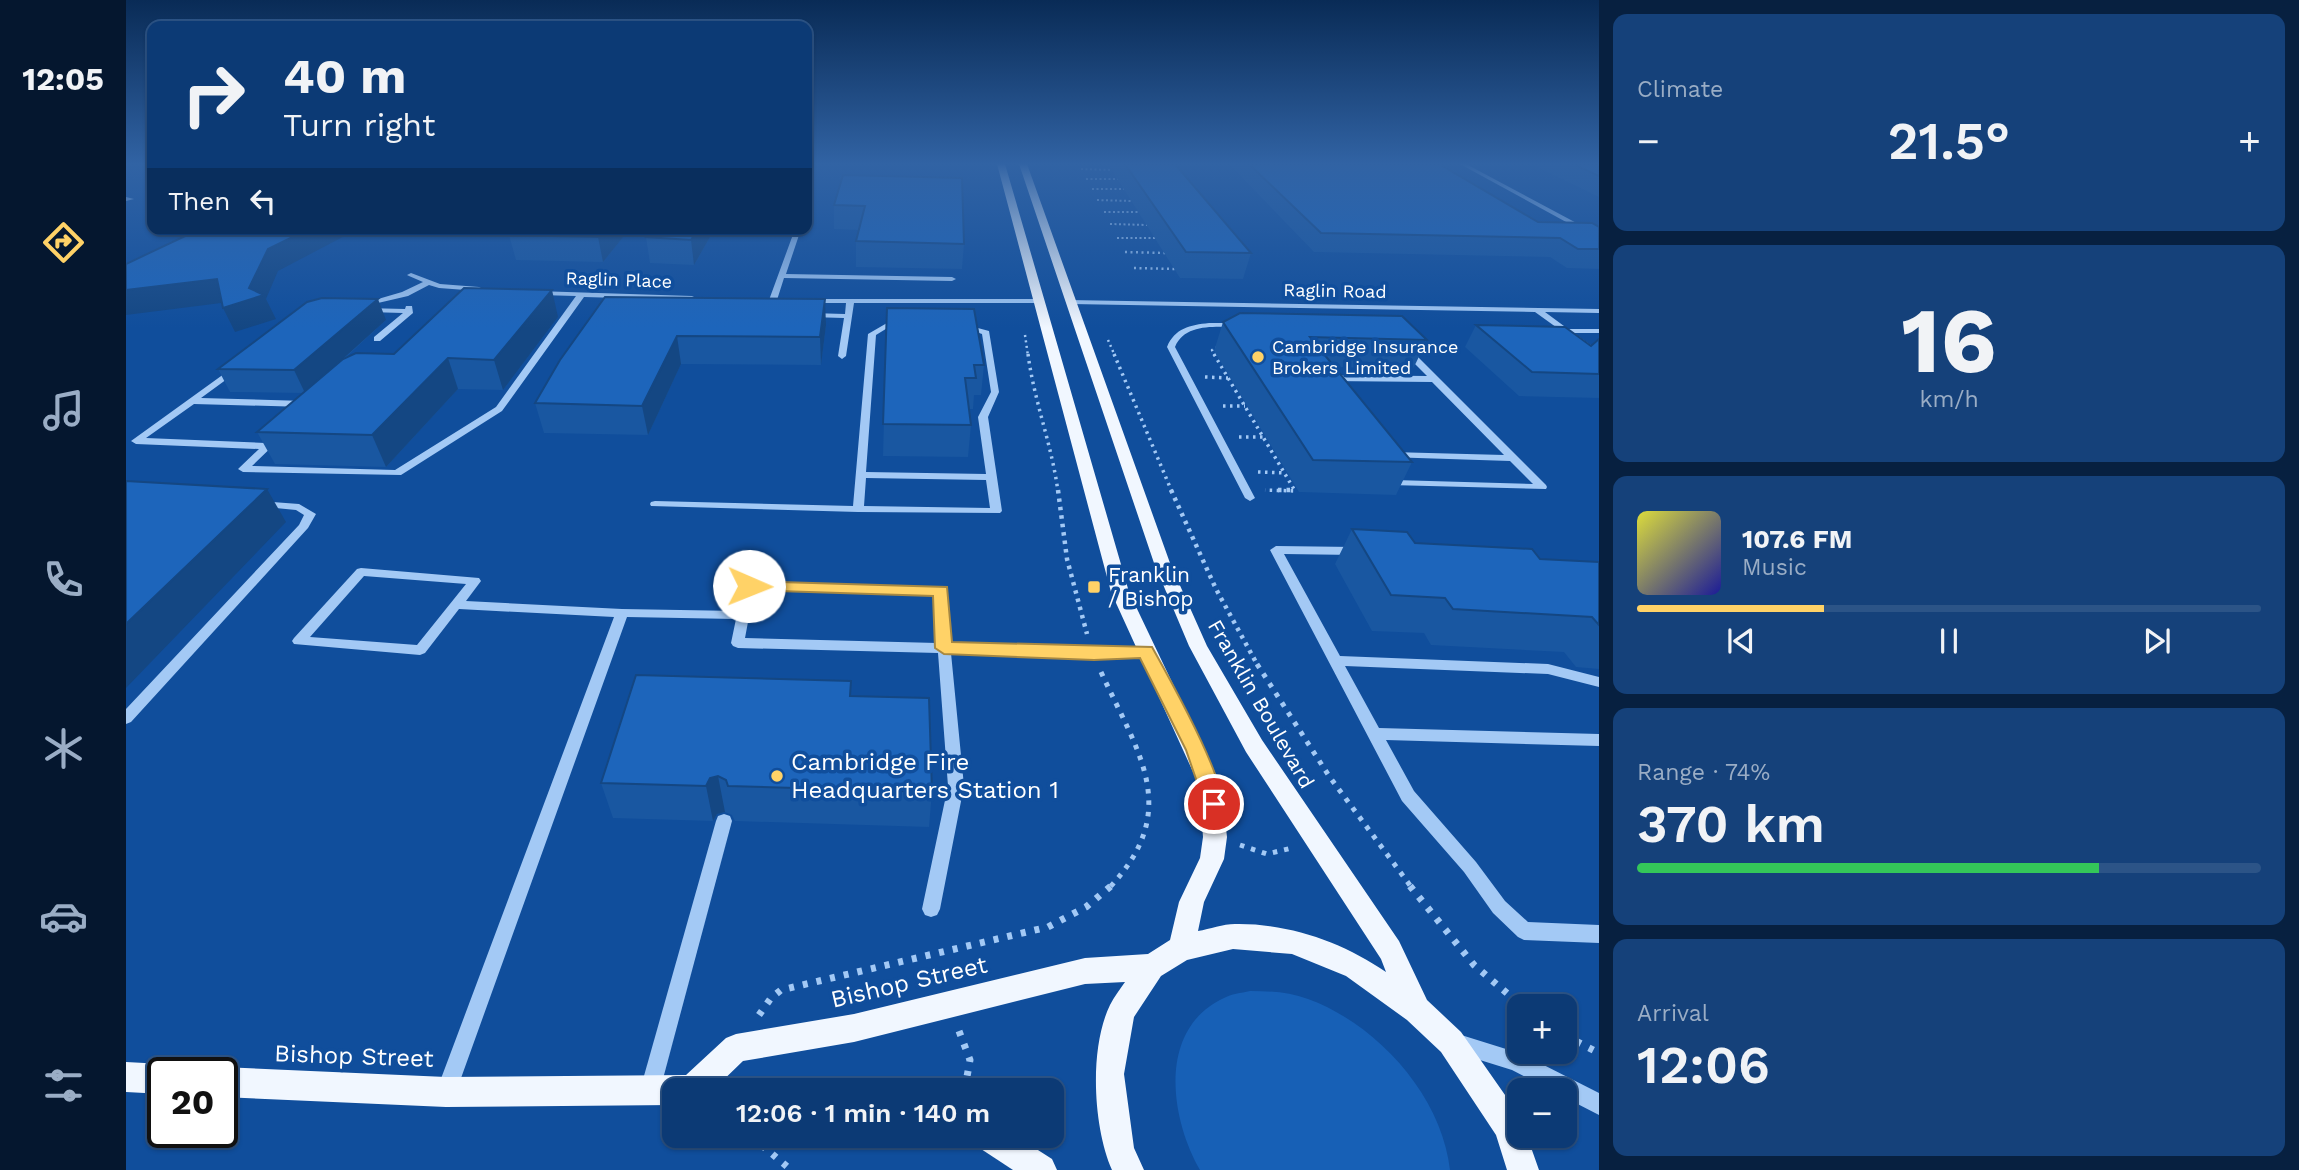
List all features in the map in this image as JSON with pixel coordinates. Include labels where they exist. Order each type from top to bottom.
[{"type":"main road","points":[[1016,219],[1120,592],[1146,651],[1196,750],[1210,785],[1214,804],[1215,837],[1212,859],[1192,902],[1181,948]]},
{"type":"main road","name":"Franklin Boulevard","points":[[1042,219],[1162,563],[1198,646],[1254,746],[1390,950],[1417,1010]]},
{"type":"main road","points":[[1128,1170],[1119,1150],[1109,1074],[1121,1012],[1152,967],[1181,948],[1233,936],[1292,941],[1355,966],[1417,1010],[1451,1042],[1509,1127],[1523,1170]]},
{"type":"main road","name":"Bishop Street","points":[[705,1078],[736,1048],[854,1028],[1085,971],[1152,967]]},
{"type":"main road","points":[[126,1077],[147,1078]]},
{"type":"main road","name":"Bishop Street","points":[[238,1083],[446,1092],[662,1090]]},
{"type":"main road","points":[[1007,1148],[1041,1170]]},
{"type":"street","points":[[1563,219],[1599,238]]},
{"type":"street","points":[[773,300],[796,235]]},
{"type":"street","points":[[411,275],[429,282],[487,290]]},
{"type":"street","points":[[782,276],[952,279]]},
{"type":"street","points":[[410,311],[359,308],[405,294],[429,282]]},
{"type":"street","points":[[465,299],[475,289]]},
{"type":"street","name":"Raglin Place","points":[[532,293],[699,298]]},
{"type":"street","points":[[405,294],[410,311]]},
{"type":"street","points":[[285,429],[243,469],[397,473],[499,409],[582,294]]},
{"type":"street","points":[[762,300],[786,301]]},
{"type":"street","points":[[799,301],[1038,301]]},
{"type":"street","points":[[842,356],[850,302]]},
{"type":"street","points":[[858,509],[872,334],[887,325],[911,325],[911,303]]},
{"type":"street","name":"Raglin Road","points":[[1071,303],[1599,311]]},
{"type":"street","points":[[1363,307],[1377,321]]},
{"type":"street","points":[[1537,310],[1599,355]]},
{"type":"street","points":[[377,339],[410,311]]},
{"type":"street","points":[[797,314],[848,316]]},
{"type":"street","points":[[1242,325],[1216,324],[1189,329],[1176,336],[1171,347],[1250,498]]},
{"type":"street","points":[[655,505],[996,511],[983,417],[995,392],[986,333],[967,326],[956,326]]},
{"type":"street","points":[[1566,331],[1599,331]]},
{"type":"street","points":[[1394,483],[1542,488],[1401,345]]},
{"type":"street","points":[[245,362],[136,441],[267,446]]},
{"type":"street","points":[[1336,385],[1329,377],[1435,379]]},
{"type":"street","points":[[192,401],[313,404],[303,413]]},
{"type":"street","points":[[1384,446],[1391,455],[1513,458]]},
{"type":"street","points":[[860,475],[990,477]]},
{"type":"street","points":[[126,718],[304,526],[310,514],[299,507],[281,504],[239,504]]},
{"type":"street","points":[[1373,551],[1276,550],[1408,796],[1470,867],[1499,907],[1524,930],[1599,934]]},
{"type":"street","points":[[361,572],[475,581],[456,605],[420,650],[299,641],[361,572]]},
{"type":"street","points":[[931,909],[956,786],[944,648],[941,591],[749,586],[738,643],[944,648],[1094,653],[1146,651]]},
{"type":"street","points":[[456,605],[744,615]]},
{"type":"street","points":[[446,1092],[622,612]]},
{"type":"street","points":[[1336,661],[1548,669],[1599,682]]},
{"type":"street","points":[[1375,734],[1599,740]]},
{"type":"street","points":[[650,1090],[724,821]]},
{"type":"street","points":[[1451,1042],[1515,1061],[1599,1104]]},
{"type":"path","points":[[1110,224],[1147,225]]},
{"type":"path","points":[[1118,238],[1155,238]]},
{"type":"path","points":[[1125,252],[1165,253]]},
{"type":"path","points":[[1134,268],[1175,269]]},
{"type":"path","points":[[771,998],[781,990],[1048,927],[1087,907],[1115,882],[1138,848],[1149,817],[1150,798],[1145,775],[1094,653],[1066,559],[1055,467],[1032,384],[1025,332]]},
{"type":"path","points":[[1106,335],[1217,589],[1290,718],[1371,835],[1457,946],[1507,996]]},
{"type":"path","points":[[1221,345],[1212,350],[1296,491],[1259,490]]},
{"type":"path","points":[[1215,377],[1228,378]]},
{"type":"path","points":[[1231,406],[1245,406]]},
{"type":"path","points":[[1249,437],[1264,437]]},
{"type":"path","points":[[1269,472],[1285,473]]},
{"type":"path","points":[[1240,845],[1267,854],[1292,848]]},
{"type":"path","points":[[959,1031],[970,1060],[967,1078]]},
{"type":"path","points":[[1577,1042],[1599,1053]]},
{"type":"path","points":[[765,1148],[791,1170]]},
{"type":"shaded area","points":[[1250,991],[1279,992],[1308,999],[1334,1010],[1381,1045],[1402,1066],[1420,1090],[1444,1142],[1450,1170],[1200,1170],[1182,1126],[1177,1101],[1179,1052],[1188,1031],[1203,1012],[1227,997]]},
{"type":"building","points":[[862,219],[963,219],[964,244],[856,241]]},
{"type":"building","points":[[1163,219],[1222,219],[1251,253],[1186,252]]},
{"type":"building","points":[[1306,219],[1532,219],[1538,222],[1592,223],[1599,227],[1599,249],[1578,249],[1560,238],[1321,233]]},
{"type":"building","points":[[187,235],[297,235],[268,249],[249,288],[264,295],[223,308],[217,279],[126,290],[126,264]]},
{"type":"building","points":[[509,235],[600,235],[598,237]]},
{"type":"building","points":[[648,235],[694,235],[691,240],[646,237]]},
{"type":"building","points":[[464,288],[552,290],[494,360],[448,358],[372,435],[257,432],[343,359],[356,353],[394,354]]},
{"type":"building","points":[[605,297],[825,299],[820,337],[677,336],[642,406],[535,403],[560,360]]},
{"type":"building","points":[[322,298],[378,299],[294,370],[218,369],[307,302]]},
{"type":"building","points":[[887,308],[974,309],[984,365],[974,365],[976,378],[965,378],[971,425],[883,424]]},
{"type":"building","points":[[1240,313],[1402,316],[1427,340],[1310,337],[1412,462],[1313,460],[1223,322]]},
{"type":"building","points":[[1476,325],[1565,327],[1591,346],[1599,339],[1599,374],[1532,372]]},
{"type":"building","points":[[126,481],[267,489],[126,624]]},
{"type":"building","points":[[1352,529],[1407,532],[1415,543],[1532,549],[1540,559],[1599,562],[1599,625],[1592,617],[1453,609],[1445,598],[1391,595]]},
{"type":"building","name":"Cambridge Fire Headquarters Station 1","points":[[636,675],[851,681],[850,696],[929,698],[932,792],[728,786],[726,780],[718,776],[710,778],[706,786],[601,783]]},
{"type":"place","name":"Cambridge Insurance Brokers Limited","points":[[1258,357]]},
{"type":"place","name":"Franklin / Bishop","points":[[1094,587]]},
{"type":"place","name":"Cambridge Fire Headquarters Station 1","points":[[777,776]]},
{"type":"route","points":[[749,586],[941,591],[944,648],[1094,653],[1146,651],[1196,750],[1210,785],[1214,804]]}]
